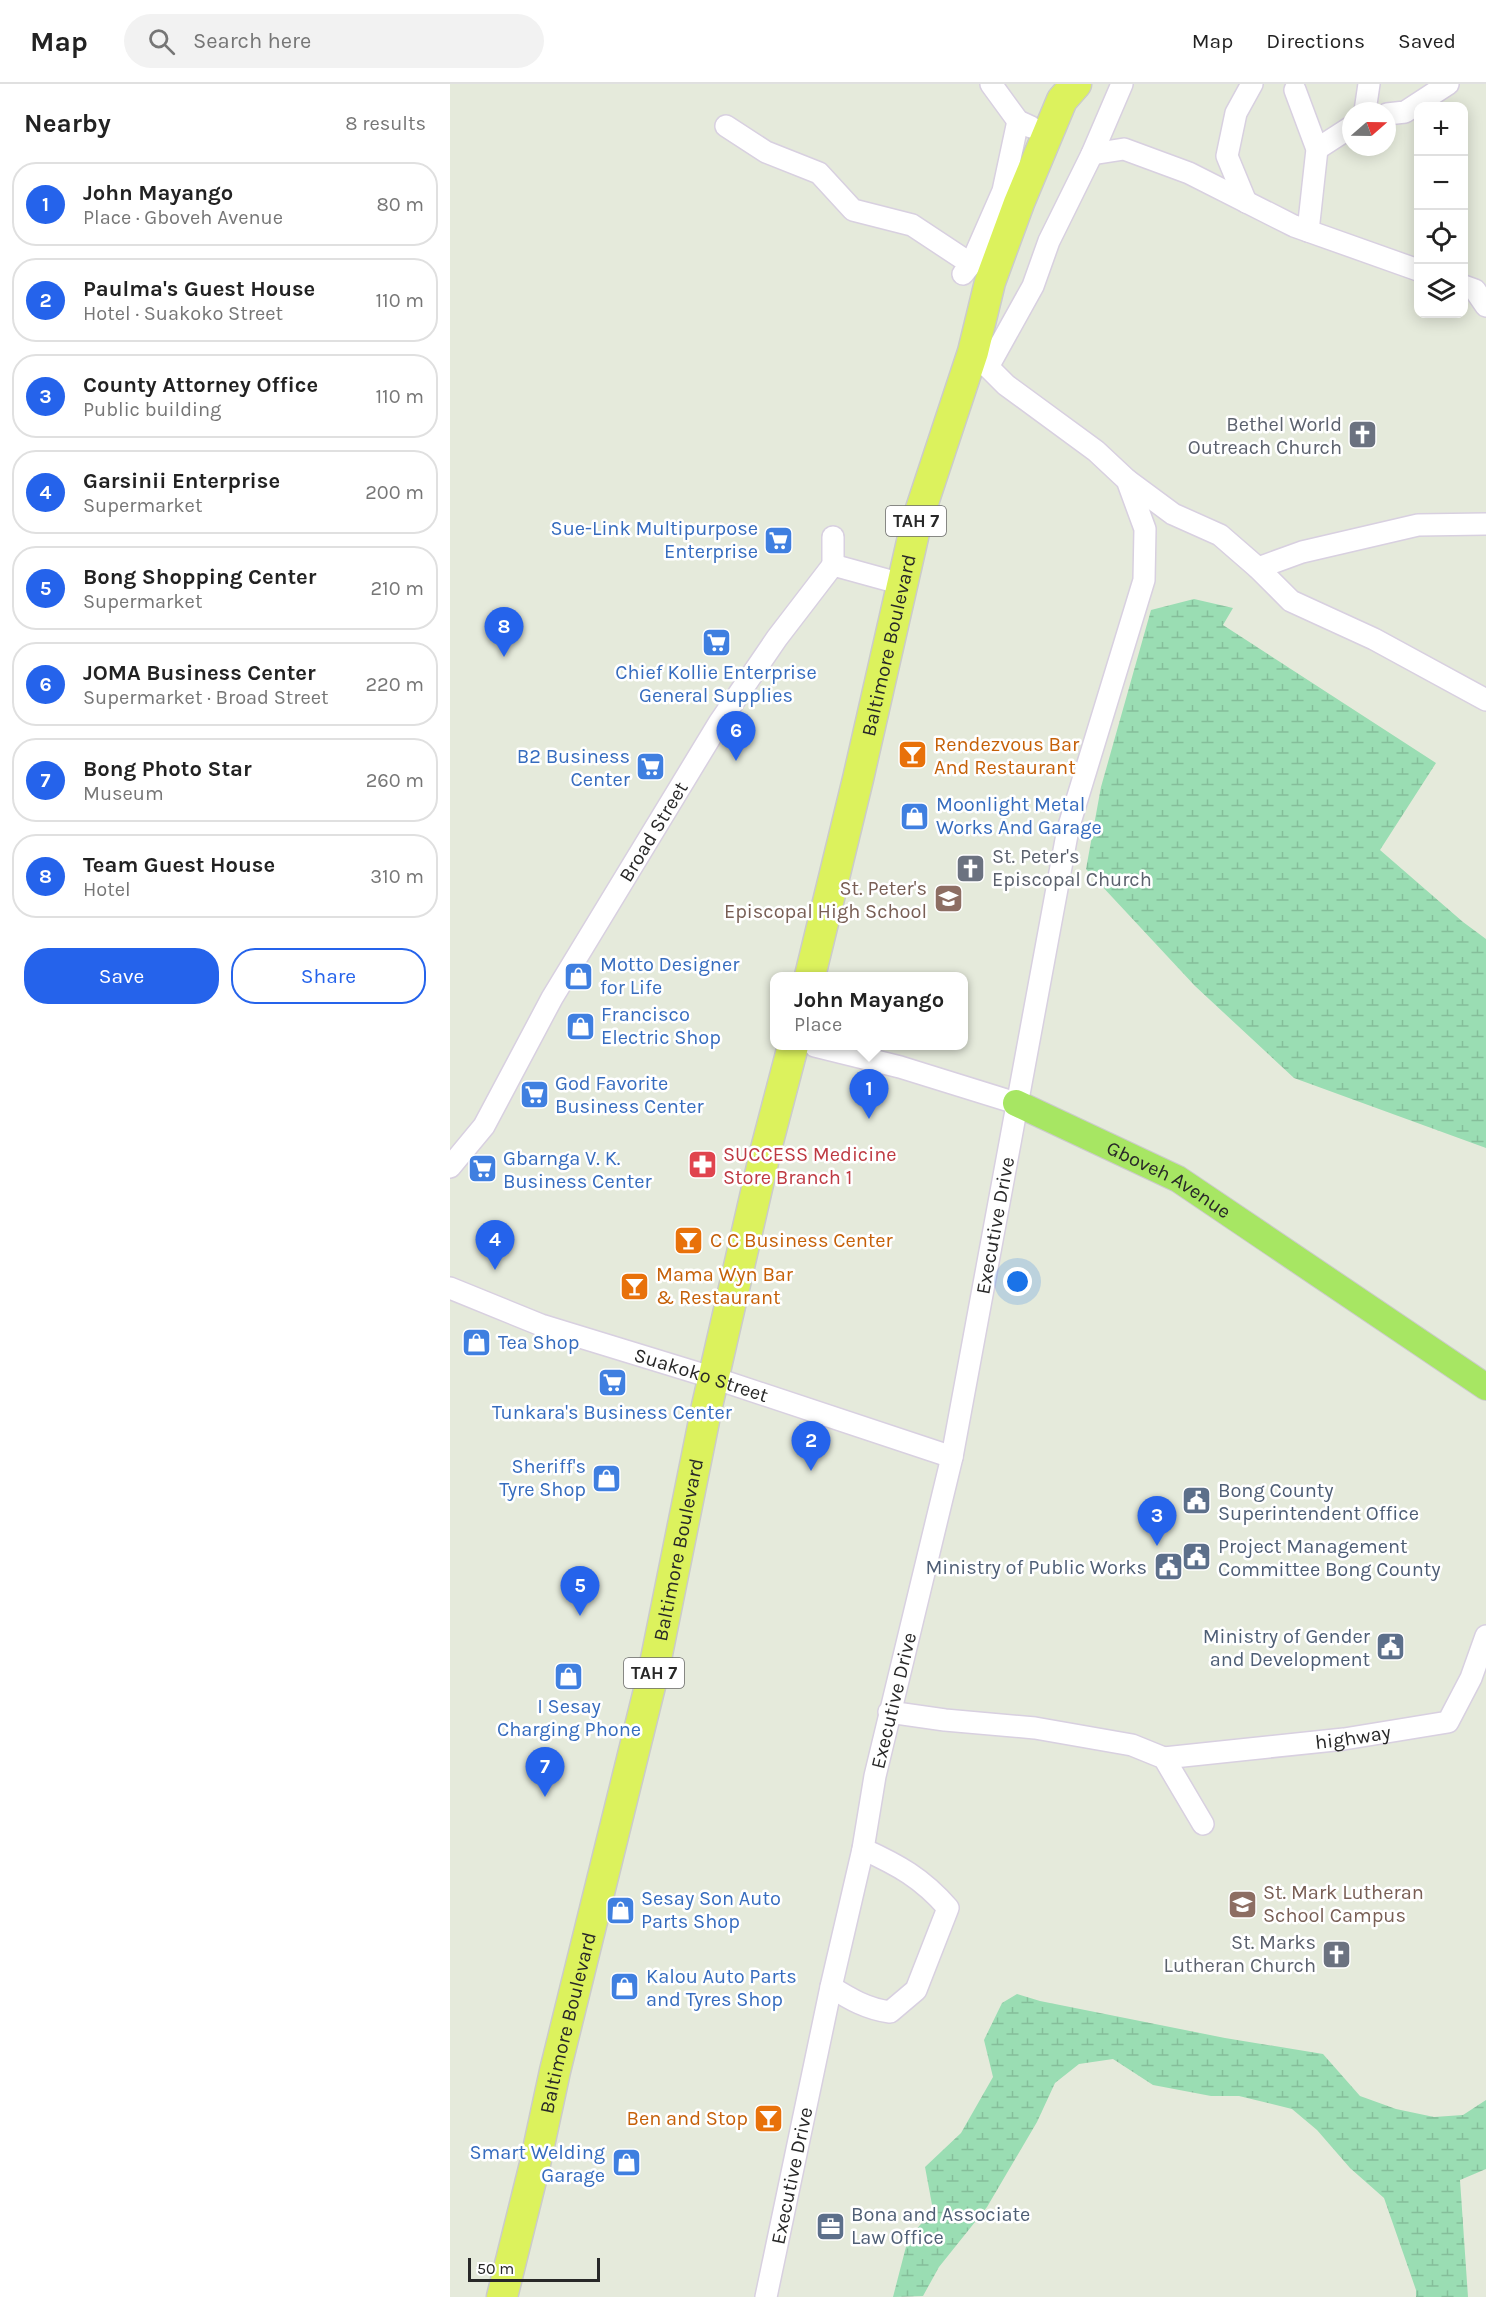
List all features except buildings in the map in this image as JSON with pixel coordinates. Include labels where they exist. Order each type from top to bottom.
[{"type":"highway","name":"Baltimore Boulevard","points":[[811,972],[916,524],[981,360],[990,282],[1019,203],[1062,100],[1076,84]]},
{"type":"highway","name":"Baltimore Boulevard","points":[[501,2297],[653,1674],[714,1378],[766,1149],[792,1050]]},
{"type":"main road","name":"Gboveh Avenue","points":[[1016,1103],[1178,1179],[1486,1387]]},
{"type":"street","points":[[991,84],[1018,121],[1047,136]]},
{"type":"street","points":[[1122,84],[1092,154],[1049,241],[1033,286],[981,360],[1006,385],[1096,451],[1127,480],[1173,514],[1220,535],[1258,568],[1290,601],[1374,639],[1486,700]]},
{"type":"street","points":[[1246,202],[1227,156],[1236,113],[1252,84]]},
{"type":"street","points":[[1366,102],[1369,84]]},
{"type":"street","points":[[1396,113],[1405,112],[1448,84]]},
{"type":"street","points":[[1292,86],[1317,149],[1308,231]]},
{"type":"street","points":[[726,126],[765,152],[819,173],[853,210],[912,225],[967,269],[1003,191],[1018,121]]},
{"type":"street","points":[[1317,149],[1342,133]]},
{"type":"street","points":[[1092,154],[1125,149],[1189,173],[1308,231],[1414,268]]},
{"type":"street","points":[[1468,287],[1475,290],[1486,306]]},
{"type":"street","name":"Executive Drive","points":[[766,2297],[831,1987],[863,1849],[874,1776],[952,1457],[1068,830],[1144,580],[1145,529],[1127,480]]},
{"type":"street","points":[[1258,568],[1302,552],[1418,525],[1486,524]]},
{"type":"street","points":[[833,537],[833,565],[902,584]]},
{"type":"street","name":"Broad Street","points":[[450,1167],[484,1126],[552,998],[719,723],[777,638],[833,565]]},
{"type":"street","name":"Gboveh Avenue","points":[[831,1050],[900,1067],[1016,1103]]},
{"type":"street","name":"Suakoko Street","points":[[450,1288],[541,1325],[714,1378],[952,1457]]},
{"type":"street","name":"highway","points":[[889,1712],[945,1720],[1035,1728],[1132,1745],[1164,1758],[1344,1739],[1448,1722],[1471,1678],[1486,1636]]},
{"type":"street","points":[[1164,1758],[1203,1824]]},
{"type":"street","points":[[831,1987],[858,2004],[890,2012],[916,1990],[948,1908],[933,1890],[904,1868],[863,1849]]},
{"type":"green space","points":[[1194,599],[1233,608],[1223,625],[1436,763],[1380,850],[1486,939],[1486,1148],[1294,1078],[1195,986],[1086,869],[1101,787],[1151,610]]},
{"type":"green space","points":[[1017,1994],[1040,2001],[1225,2038],[1323,2054],[1360,2096],[1396,2109],[1434,2117],[1463,2115],[1486,2100],[1486,2169],[1460,2180],[1468,2297],[1416,2297],[1416,2290],[1384,2198],[1350,2168],[1317,2130],[1292,2109],[1239,2096],[1211,2096],[1153,2085],[1113,2059],[1079,2064],[1055,2083],[1037,2122],[987,2207],[939,2267],[923,2296],[893,2297],[908,2239],[933,2210],[925,2167],[961,2133],[993,2077],[984,2040],[1002,2003]]},
{"type":"place","name":"Bethel World Outreach Church","points":[[1363,435]]},
{"type":"place","name":"Sue-Link Multipurpose Enterprise","points":[[779,540]]},
{"type":"place","name":"Chief Kollie Enterprise General Supplies","points":[[716,642]]},
{"type":"place","name":"Team Guest House","points":[[504,657]]},
{"type":"place","name":"Rendezvous Bar And Restaurant","points":[[913,755]]},
{"type":"place","name":"JOMA Business Center","points":[[736,761]]},
{"type":"place","name":"B2 Business Center","points":[[651,767]]},
{"type":"place","name":"Moonlight Metal Works And Garage","points":[[915,816]]},
{"type":"place","name":"St. Peter's Episcopal Church","points":[[971,868]]},
{"type":"place","name":"St. Peter's Episcopal High School","points":[[948,899]]},
{"type":"place","name":"Motto Designer for Life","points":[[579,976]]},
{"type":"place","name":"Francisco Electric Shop","points":[[580,1026]]},
{"type":"place","name":"God Favorite Business Center","points":[[534,1094]]},
{"type":"place","name":"John Mayango","points":[[869,1119]]},
{"type":"place","name":"SUCCESS Medicine Store Branch 1","points":[[702,1165]]},
{"type":"place","name":"Gbarnga V. K. Business Center","points":[[482,1169]]},
{"type":"place","name":"C C Business Center","points":[[689,1240]]},
{"type":"place","name":"Garsinii Enterprise","points":[[495,1270]]},
{"type":"place","name":"Mama Wyn Bar & Restaurant","points":[[635,1286]]},
{"type":"place","name":"Tea Shop","points":[[477,1342]]},
{"type":"place","name":"Tunkara's Business Center","points":[[612,1382]]},
{"type":"place","name":"Paulma's Guest House","points":[[811,1471]]},
{"type":"place","name":"Sheriff's Tyre Shop","points":[[607,1478]]},
{"type":"place","name":"Bong County Superintendent Office","points":[[1197,1501]]},
{"type":"place","name":"County Attorney Office","points":[[1157,1546]]},
{"type":"place","name":"Project Management Committee Bong County","points":[[1197,1557]]},
{"type":"place","name":"Ministry of Public Works","points":[[1168,1567]]},
{"type":"place","name":"Bong Shopping Center","points":[[580,1616]]},
{"type":"place","name":"Ministry of Gender and Development","points":[[1391,1647]]},
{"type":"place","name":"I Sesay Charging Phone","points":[[569,1676]]},
{"type":"place","name":"Bong Photo Star","points":[[545,1797]]},
{"type":"place","name":"St. Mark Lutheran School Campus","points":[[1242,1904]]},
{"type":"place","name":"Sesay Son Auto Parts Shop","points":[[620,1910]]},
{"type":"place","name":"St. Marks Lutheran Church","points":[[1337,1954]]},
{"type":"place","name":"Kalou Auto Parts and Tyres Shop","points":[[625,1987]]},
{"type":"place","name":"Ben and Stop","points":[[769,2118]]},
{"type":"place","name":"Smart Welding Garage","points":[[626,2163]]},
{"type":"place","name":"Bona and Associate Law Office","points":[[830,2226]]}]
